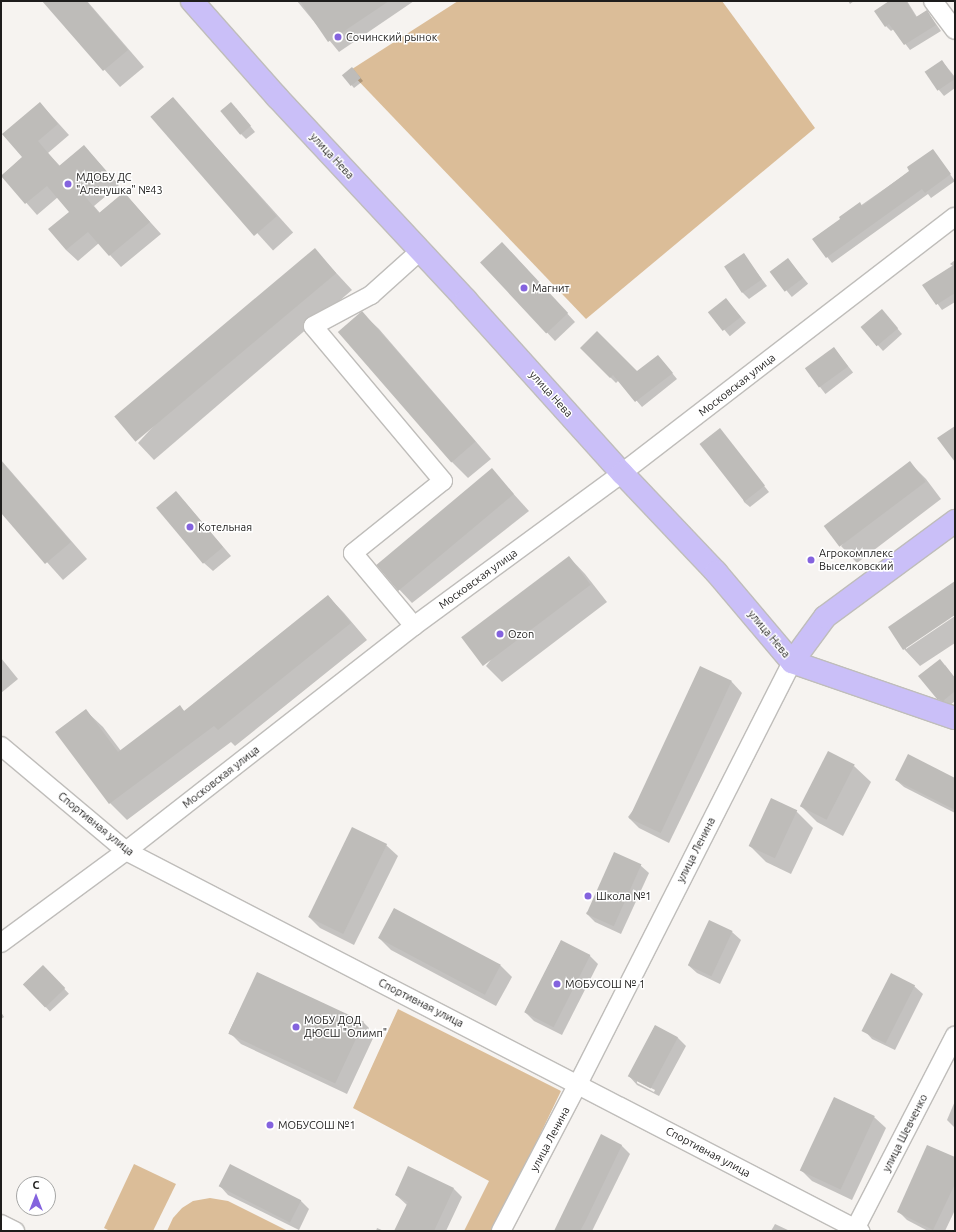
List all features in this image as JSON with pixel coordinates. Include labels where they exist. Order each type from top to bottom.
[{"type":"main road","name":"улица Нева","points":[[192,1],[276,96],[420,251],[622,473],[716,572],[792,662],[955,718]]},
{"type":"main road","name":"улица Ленина","points":[[792,662],[825,617],[955,521]]},
{"type":"street","points":[[938,3],[955,30]]},
{"type":"street","name":"Московская улица","points":[[1,943],[126,851],[414,626],[622,473],[955,217]]},
{"type":"street","points":[[414,626],[353,553],[443,481],[313,326],[371,295],[420,251]]},
{"type":"street","name":"улица Ленина","points":[[501,1231],[578,1084],[792,662]]},
{"type":"street","name":"Спортивная улица","points":[[1,746],[126,851],[578,1084],[856,1230]]},
{"type":"street","name":"улица Шевченко","points":[[856,1230],[955,1035]]},
{"type":"street","points":[[1,1224],[15,1231]]},
{"type":"shaded area","points":[[458,1],[722,1],[815,128],[586,319],[349,71]]},
{"type":"shaded area","points":[[398,1009],[561,1091],[492,1231],[464,1231],[489,1181],[353,1108]]},
{"type":"shaded area","points":[[134,1164],[176,1184],[153,1231],[110,1231],[104,1228]]},
{"type":"shaded area","points":[[210,1198],[228,1201],[288,1231],[167,1231],[173,1218],[182,1208],[193,1201]]},
{"type":"building","points":[[42,1],[86,1],[128,50],[103,71]]},
{"type":"building","points":[[300,1],[389,1],[328,42]]},
{"type":"building","points":[[889,1],[906,1],[916,17],[927,10],[936,25],[904,45],[889,24],[885,27],[874,11]]},
{"type":"building","points":[[942,60],[955,79],[937,91],[925,72]]},
{"type":"building","points":[[352,67],[361,78],[351,86],[342,75]]},
{"type":"building","points":[[173,97],[277,216],[254,236],[150,117]]},
{"type":"building","points":[[40,102],[58,124],[38,141],[59,166],[84,145],[108,173],[83,194],[99,213],[124,192],[150,222],[109,256],[88,232],[66,250],[48,229],[69,212],[47,186],[25,204],[1,176],[22,157],[2,134]]},
{"type":"building","points":[[231,102],[251,126],[240,135],[220,111]]},
{"type":"building","points":[[933,149],[951,174],[925,193],[922,189],[826,258],[812,239],[840,219],[839,217],[860,202],[862,206],[909,171],[907,167]]},
{"type":"building","name":"Магнит","points":[[502,242],[568,313],[546,333],[480,262]]},
{"type":"building","points":[[315,248],[336,273],[136,442],[114,416]]},
{"type":"building","points":[[744,253],[762,280],[742,293],[724,266]]},
{"type":"building","points":[[788,258],[803,278],[785,292],[770,272]]},
{"type":"building","points":[[955,264],[955,293],[936,305],[922,285]]},
{"type":"building","points":[[726,298],[741,317],[723,331],[708,312]]},
{"type":"building","points":[[882,309],[898,328],[877,346],[861,327]]},
{"type":"building","points":[[362,311],[475,442],[451,463],[338,332]]},
{"type":"building","points":[[597,331],[637,371],[658,355],[673,373],[635,402],[613,375],[610,378],[580,348]]},
{"type":"building","points":[[834,347],[848,366],[819,388],[805,368]]},
{"type":"building","points":[[955,426],[955,462],[937,438]]},
{"type":"building","points":[[720,428],[765,486],[744,502],[700,444]]},
{"type":"building","points":[[1,461],[71,542],[45,564],[1,513]]},
{"type":"building","points":[[910,461],[926,482],[839,547],[824,526]]},
{"type":"building","points":[[492,468],[514,494],[398,591],[376,565]]},
{"type":"building","name":"Котельная","points":[[176,491],[223,547],[203,564],[156,508]]},
{"type":"building","points":[[569,556],[591,585],[483,666],[461,637]]},
{"type":"building","points":[[955,581],[955,615],[903,650],[888,627]]},
{"type":"building","points":[[328,595],[351,623],[218,730],[214,726],[109,804],[55,732],[86,709],[118,752],[180,705],[184,711]]},
{"type":"building","points":[[940,659],[955,678],[955,691],[943,701],[937,699],[918,676]]},
{"type":"building","points":[[700,666],[732,681],[661,833],[629,818]]},
{"type":"building","points":[[828,751],[855,765],[827,820],[800,806]]},
{"type":"building","points":[[908,754],[955,778],[955,810],[895,780]]},
{"type":"building","points":[[771,798],[797,810],[775,858],[749,846]]},
{"type":"building","points":[[352,827],[387,844],[343,934],[308,917]]},
{"type":"building","points":[[614,852],[641,864],[614,926],[586,914]]},
{"type":"building","points":[[394,908],[501,965],[485,995],[378,938]]},
{"type":"building","points":[[709,920],[733,931],[711,976],[688,965]]},
{"type":"building","name":"МОБУСОШ № 1","points":[[561,940],[590,955],[554,1027],[524,1012]]},
{"type":"building","points":[[43,965],[65,988],[45,1007],[23,984]]},
{"type":"building","name":"МОБУ ДОД ДЮСШ \"Олимп\"","points":[[257,972],[364,1022],[335,1083],[228,1034]]},
{"type":"building","points":[[891,973],[915,985],[886,1043],[861,1031]]},
{"type":"building","points":[[655,1025],[678,1037],[651,1088],[628,1076]]},
{"type":"building","points":[[834,1097],[875,1116],[841,1189],[800,1170]]},
{"type":"building","points":[[601,1134],[622,1145],[585,1222],[580,1231],[554,1231]]},
{"type":"building","points":[[927,1145],[955,1157],[955,1184],[933,1230],[897,1212]]},
{"type":"building","points":[[230,1164],[301,1200],[290,1223],[219,1186]]},
{"type":"building","points":[[408,1166],[454,1188],[434,1231],[394,1231],[408,1202],[395,1195]]},
{"type":"place","name":"Сочинский рынок","points":[[338,37]]},
{"type":"place","name":"МДОБУ ДС \"Аленушка\" №43","points":[[68,184]]},
{"type":"place","name":"Магнит","points":[[524,288]]},
{"type":"place","name":"Котельная","points":[[190,527]]},
{"type":"place","name":"Агрокомплекс Выселковский","points":[[811,560]]},
{"type":"place","name":"Ozon","points":[[500,634]]},
{"type":"place","name":"Школа №1","points":[[588,896]]},
{"type":"place","name":"МОБУСОШ № 1","points":[[557,984]]},
{"type":"place","name":"МОБУ ДОД ДЮСШ \"Олимп\"","points":[[296,1027]]},
{"type":"place","name":"МОБУСОШ №1","points":[[270,1125]]}]
